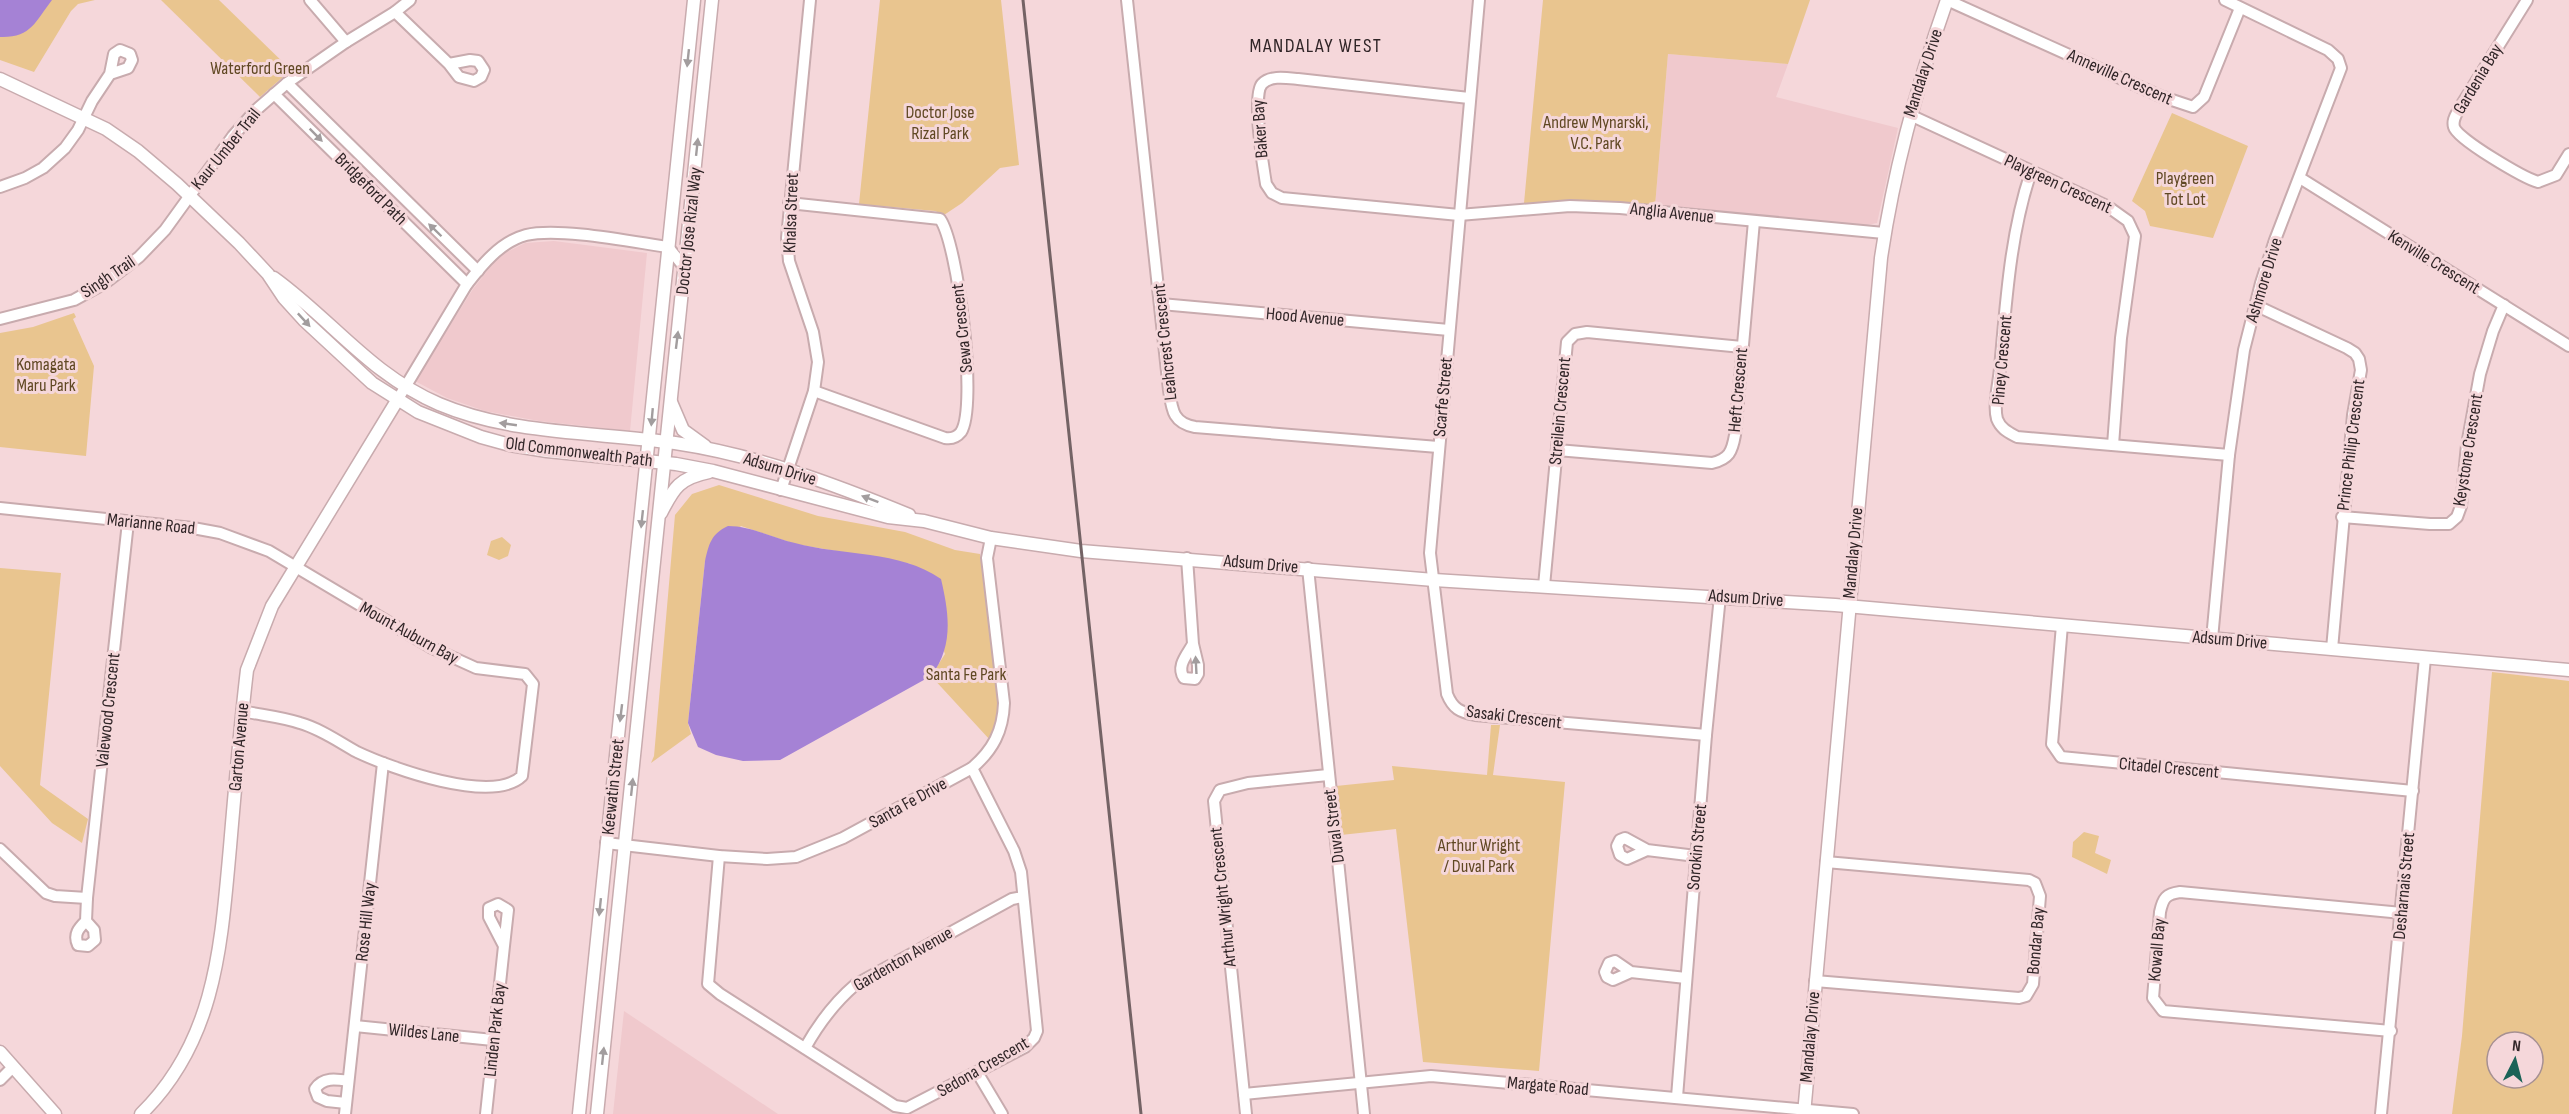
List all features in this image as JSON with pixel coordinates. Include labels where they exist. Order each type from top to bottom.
[{"type":"street","points":[[310,0],[346,42]]},
{"type":"street","name":"Kaur Umber Trail","points":[[189,195],[233,136],[287,82],[411,0]]},
{"type":"street","name":"Doctor Jose Rizal Way","points":[[647,461],[694,0]]},
{"type":"street","name":"Doctor Jose Rizal Way","points":[[663,463],[712,0]]},
{"type":"street","name":"Khalsa Street","points":[[781,490],[814,391],[818,362],[817,348],[789,261],[789,203],[810,0]]},
{"type":"street","name":"Leahcrest Crescent","points":[[1127,0],[1174,417],[1183,425],[1438,447]]},
{"type":"street","points":[[1459,215],[1479,0]]},
{"type":"street","name":"Anneville Crescent","points":[[1947,0],[2160,96],[2181,105],[2193,106],[2204,97],[2240,8]]},
{"type":"street","name":"Mandalay Drive","points":[[1804,1112],[1874,321],[1884,233],[1910,116],[1923,69],[1947,0]]},
{"type":"street","name":"Ashmore Drive","points":[[2212,639],[2229,455],[2239,380],[2255,304],[2275,240],[2341,68],[2338,59],[2328,50],[2225,0]]},
{"type":"street","name":"Gardenia Bay","points":[[2527,0],[2459,109],[2453,120],[2454,127],[2463,138],[2517,172],[2538,182],[2556,175],[2569,154]]},
{"type":"street","points":[[395,12],[449,64]]},
{"type":"street","points":[[0,187],[26,178],[43,168],[65,148],[84,120],[92,100],[110,74]]},
{"type":"street","name":"Baker Bay","points":[[1459,215],[1282,198],[1272,193],[1266,184],[1263,170],[1257,91],[1263,82],[1285,78],[1469,98]]},
{"type":"street","name":"Old Commonwealth Path","points":[[0,79],[120,137],[189,195],[268,274],[291,290],[358,353],[406,386],[438,404],[495,422],[665,442]]},
{"type":"street","name":"Bridgeford Path","points":[[287,82],[478,271]]},
{"type":"street","name":"Bridgeford Path","points":[[274,94],[467,284]]},
{"type":"street","name":"Playgreen Crescent","points":[[1910,116],[2120,213],[2128,221],[2135,236],[2121,338],[2113,446]]},
{"type":"street","name":"Piney Crescent","points":[[2031,172],[2022,198],[2003,334],[1997,418],[2004,430],[2017,437],[2229,455]]},
{"type":"street","name":"Kenville Crescent","points":[[2300,177],[2569,346]]},
{"type":"street","name":"Singh Trail","points":[[0,319],[74,300],[105,282],[139,256],[165,230],[189,195]]},
{"type":"street","name":"Sewa Crescent","points":[[789,203],[940,219],[949,238],[960,300],[967,358],[968,401],[966,419],[959,435],[951,439],[945,438],[814,391]]},
{"type":"street","name":"Anglia Avenue","points":[[1459,215],[1570,206],[1620,208],[1884,233]]},
{"type":"street","name":"Scarfe Street","points":[[1434,580],[1430,553],[1459,215]]},
{"type":"street","name":"Heft Crescent","points":[[1557,450],[1712,463],[1725,460],[1732,451],[1735,435],[1754,221]]},
{"type":"street","points":[[398,399],[467,284],[495,251],[526,235],[551,233],[668,247],[685,268]]},
{"type":"street","name":"Old Commonwealth Path","points":[[268,274],[284,298],[324,340],[372,383],[418,412],[481,437],[510,445],[663,463]]},
{"type":"street","name":"Hood Avenue","points":[[1161,304],[1449,330]]},
{"type":"street","name":"Prince Philip Crescent","points":[[2255,304],[2347,348],[2355,353],[2359,360],[2361,370],[2353,415],[2342,517],[2331,649]]},
{"type":"street","name":"Keystone Crescent","points":[[2342,517],[2430,524],[2449,524],[2457,517],[2461,506],[2468,435],[2480,374],[2493,331],[2504,305]]},
{"type":"street","name":"Streilein Crescent","points":[[1544,586],[1564,354],[1567,342],[1575,334],[1587,332],[1742,347]]},
{"type":"street","points":[[670,398],[683,430],[698,443],[714,451]]},
{"type":"street","name":"Garton Avenue","points":[[141,1114],[179,1069],[204,1013],[213,981],[222,934],[247,670],[256,643],[272,606],[294,567],[398,399]]},
{"type":"street","name":"Adsum Drive","points":[[665,442],[714,451],[787,470],[874,500],[924,521]]},
{"type":"street","name":"Keewatin Street","points":[[579,1114],[647,461]]},
{"type":"street","name":"Adsum Drive","points":[[663,463],[713,471],[888,517],[924,521],[991,538],[1081,551],[1434,580],[1720,596],[1849,606],[2569,670]]},
{"type":"street","name":"Keewatin Street","points":[[597,1114],[663,463]]},
{"type":"street","points":[[657,519],[680,483],[698,474],[713,471]]},
{"type":"street","name":"Marianne Road","points":[[0,508],[220,533],[269,551],[294,567]]},
{"type":"street","name":"Valewood Crescent","points":[[86,921],[129,522]]},
{"type":"street","name":"Santa Fe Drive","points":[[606,843],[719,856],[767,859],[796,857],[843,838],[972,768],[986,757],[1004,721],[1004,703],[987,558],[991,538]]},
{"type":"street","points":[[1187,558],[1193,644]]},
{"type":"street","name":"Mount Auburn Bay","points":[[242,711],[301,723],[383,763],[437,780],[495,789],[511,785],[522,776],[533,684],[525,674],[476,668],[432,648],[294,567]]},
{"type":"street","name":"Duval Street","points":[[1308,568],[1362,1083]]},
{"type":"street","name":"Sasaki Crescent","points":[[1434,580],[1447,694],[1452,706],[1461,713],[1706,735]]},
{"type":"street","name":"Sorokin Street","points":[[1677,1097],[1706,735],[1720,596]]},
{"type":"street","name":"Citadel Crescent","points":[[2062,625],[2052,744],[2061,757],[2413,791]]},
{"type":"street","name":"Desharnais Street","points":[[2381,1114],[2391,1031],[2425,658]]},
{"type":"street","name":"Rose Hill Way","points":[[348,1081],[319,1082],[315,1089],[318,1097],[346,1108],[383,763]]},
{"type":"street","name":"Sedona Crescent","points":[[719,856],[708,984],[720,994],[895,1106],[907,1108],[1025,1047],[1037,1031],[1021,872],[1014,851],[972,768]]},
{"type":"street","name":"Arthur Wright Crescent","points":[[1246,1114],[1214,801],[1220,790],[1248,783],[1328,775]]},
{"type":"street","points":[[0,849],[46,893],[55,896],[87,898]]},
{"type":"street","points":[[1647,850],[1696,856]]},
{"type":"street","name":"Bondar Bay","points":[[1815,981],[2019,998],[2026,996],[2033,984],[2040,896],[2036,883],[2029,880],[1826,862]]},
{"type":"street","name":"Kowall Bay","points":[[2391,1031],[2163,1011],[2153,998],[2158,924],[2163,900],[2169,894],[2180,892],[2402,913]]},
{"type":"street","name":"Gardenton Avenue","points":[[805,1048],[816,1028],[837,1001],[855,985],[1011,898],[1023,897]]},
{"type":"street","name":"Linden Park Bay","points":[[486,1114],[504,946]]},
{"type":"street","points":[[1631,972],[1686,978]]},
{"type":"street","name":"Wildes Lane","points":[[355,1026],[493,1040]]},
{"type":"street","points":[[0,1052],[55,1114]]},
{"type":"street","points":[[0,1080],[13,1067]]},
{"type":"street","points":[[977,1072],[1002,1114]]},
{"type":"street","name":"Margate Road","points":[[1244,1094],[1431,1076],[1677,1097],[1804,1112],[1853,1114]]},
{"type":"street","points":[[1362,1083],[1364,1114]]},
{"type":"shaded area","points":[[0,0],[52,0],[26,32],[10,37],[0,37]]},
{"type":"shaded area","points":[[1668,54],[1788,64],[1776,97],[1898,128],[1877,223],[1867,225],[1655,206]]},
{"type":"shaded area","points":[[554,241],[647,253],[630,431],[539,421],[485,411],[447,398],[415,381],[473,289],[499,256],[525,243]]},
{"type":"shaded area","points":[[728,526],[745,528],[813,547],[889,558],[908,563],[941,579],[948,629],[943,653],[931,676],[780,760],[743,761],[716,755],[698,747],[688,723],[705,561],[712,540],[718,532]]},
{"type":"shaded area","points":[[624,1011],[778,1114],[613,1114]]},
{"type":"green space","points":[[0,0],[95,0],[78,4],[71,11],[34,72],[0,60]]},
{"type":"green space","name":"Waterford Green","points":[[161,0],[219,0],[291,70],[260,97]]},
{"type":"green space","name":"Doctor Jose Rizal Park","points":[[880,0],[1001,0],[1019,165],[1000,168],[962,203],[944,215],[935,211],[859,204]]},
{"type":"green space","name":"Andrew Mynarski, V.C. Park","points":[[1543,0],[1810,0],[1788,64],[1668,54],[1655,206],[1593,201],[1524,203]]},
{"type":"green space","name":"Playgreen Tot Lot","points":[[2172,113],[2248,146],[2213,238],[2150,226],[2145,211],[2132,201]]},
{"type":"green space","name":"Komagata Maru Park","points":[[74,313],[76,317],[73,319],[94,366],[86,456],[0,447],[0,333],[33,327]]},
{"type":"green space","name":"Santa Fe Park","points":[[719,485],[818,516],[905,532],[955,550],[980,554],[997,693],[997,718],[990,740],[931,676],[945,654],[911,564],[795,544],[741,526],[705,561],[688,723],[691,734],[651,763],[654,756],[675,515],[692,494]]},
{"type":"green space","points":[[502,537],[511,545],[508,556],[499,560],[487,555],[491,541]]},
{"type":"green space","points":[[0,568],[61,573],[40,785],[88,819],[82,843],[52,823],[0,766]]},
{"type":"green space","points":[[2492,672],[2569,681],[2569,1114],[2452,1114],[2462,1036]]},
{"type":"green space","name":"Arthur Wright / Duval Park","points":[[1491,725],[1500,725],[1493,775],[1565,782],[1539,1071],[1423,1062],[1396,829],[1341,835],[1336,786],[1394,780],[1392,766],[1487,775]]},
{"type":"green space","points":[[2084,832],[2099,836],[2095,853],[2111,860],[2107,874],[2072,857],[2073,842]]},
{"type":"railway","points":[[1023,0],[1141,1114]]},
{"type":"district","name":"MANDALAY WEST","points":[[1316,46]]}]
